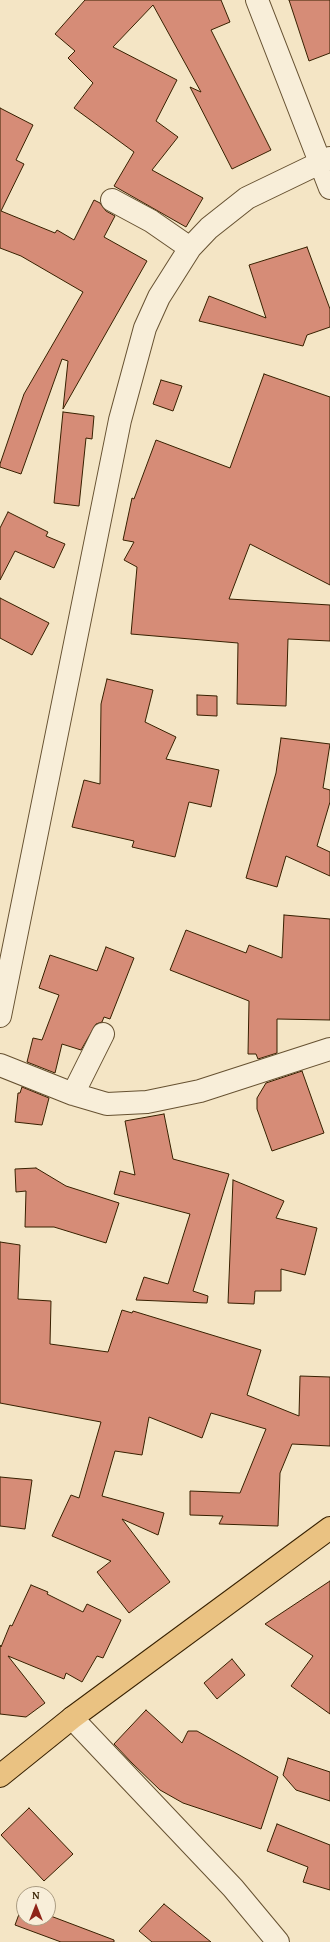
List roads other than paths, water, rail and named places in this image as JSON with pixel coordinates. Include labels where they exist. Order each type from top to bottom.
[{"type":"main road","points":[[0,1776],[72,1718],[330,1528]]},
{"type":"street","points":[[257,0],[325,160],[330,188]]},
{"type":"street","points":[[0,1016],[117,436],[130,376],[145,328],[159,297],[190,248],[209,228],[247,198],[325,160]]},
{"type":"street","points":[[112,200],[151,221],[190,248]]},
{"type":"street","points":[[73,1094],[103,1034]]},
{"type":"street","points":[[0,1065],[73,1094],[107,1104],[147,1102],[200,1091],[330,1049]]},
{"type":"street","points":[[72,1718],[233,1888],[278,1942]]}]
